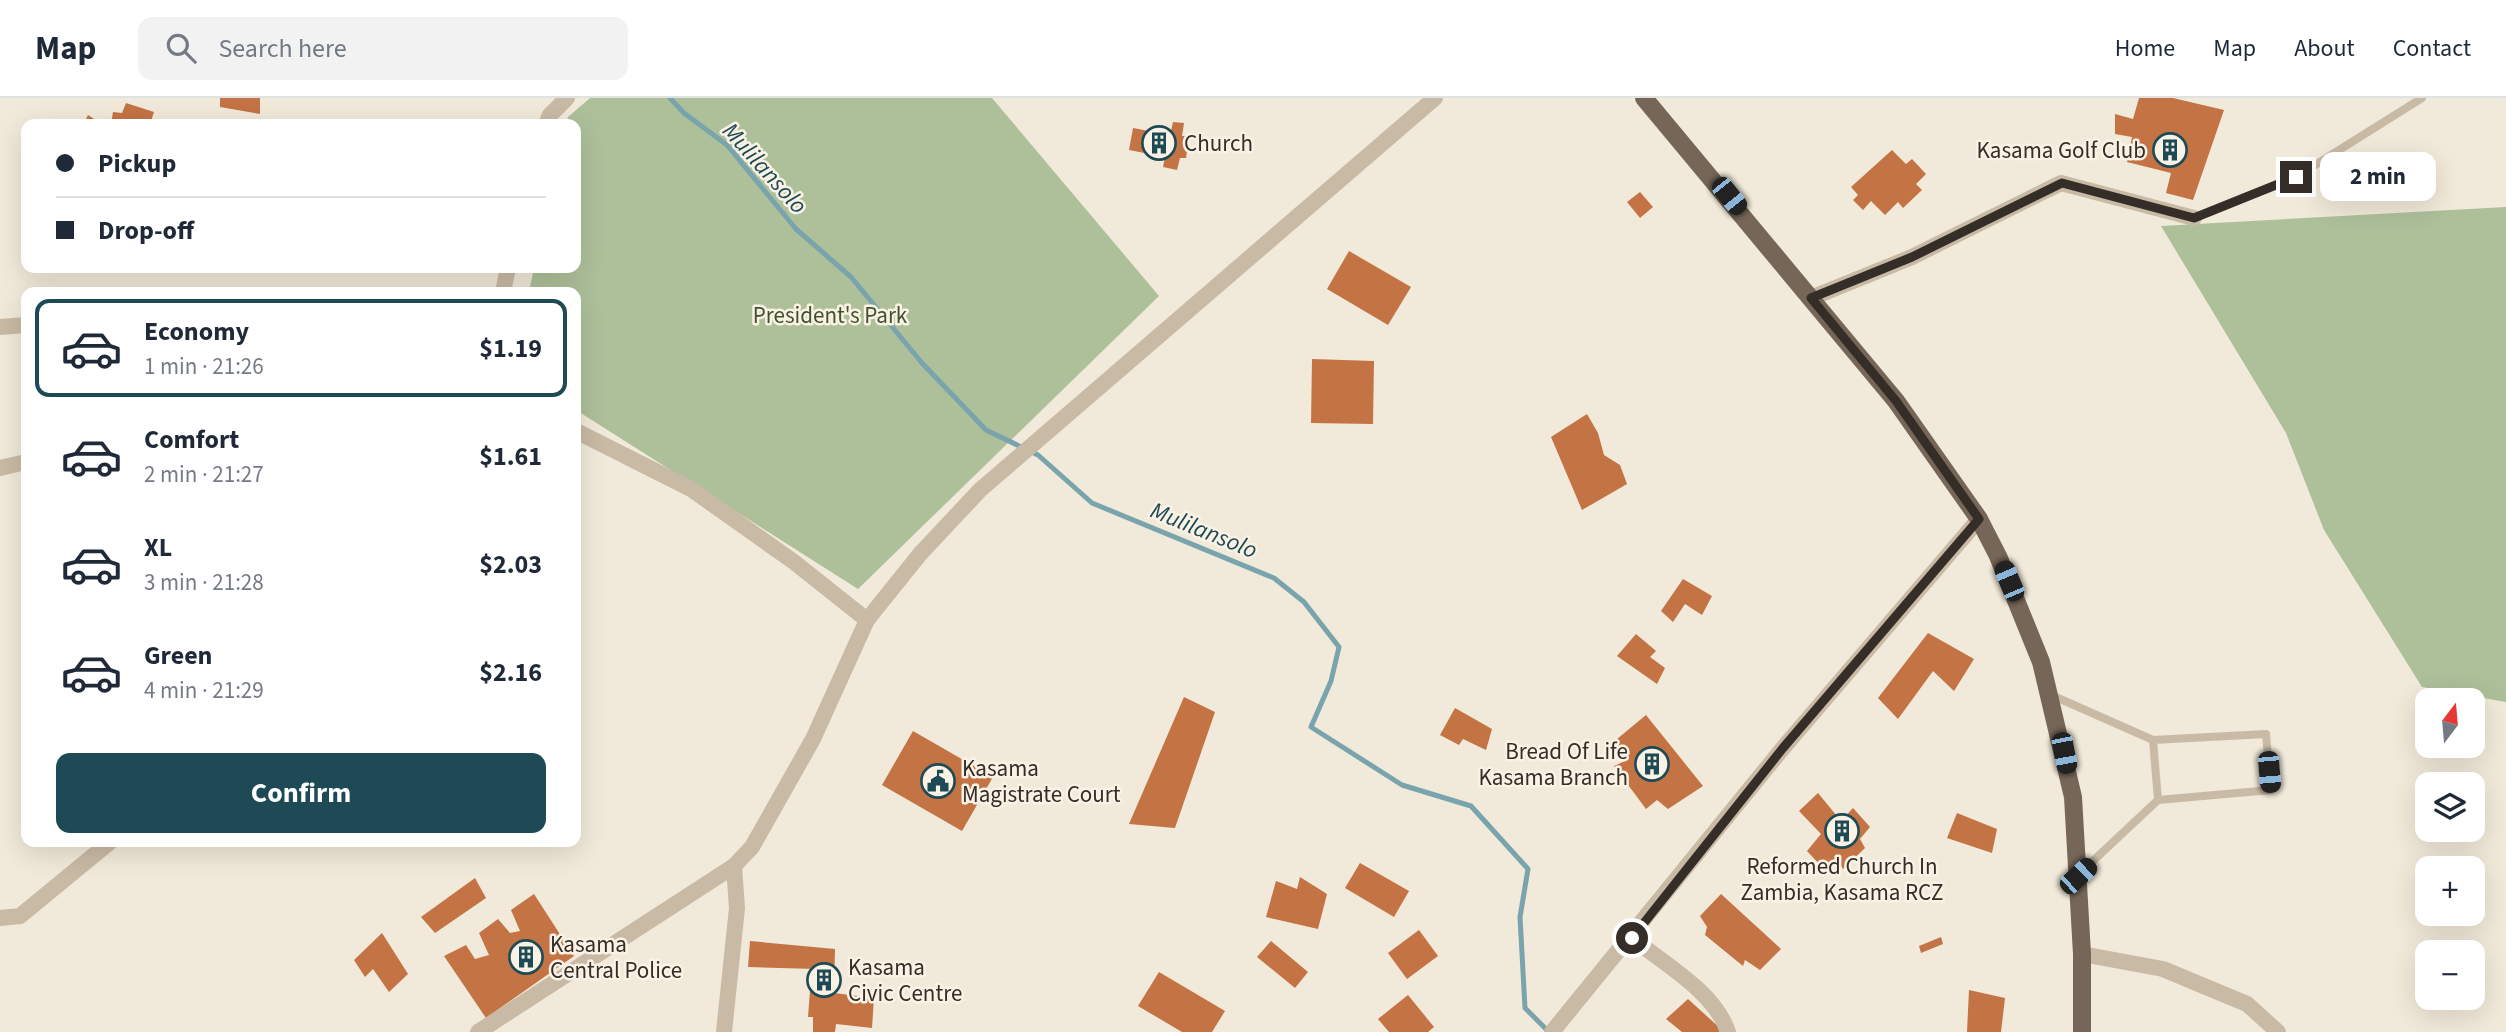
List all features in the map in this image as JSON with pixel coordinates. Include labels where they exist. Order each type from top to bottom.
[{"type":"main road","points":[[1644,98],[1896,401],[1979,519],[2020,606],[2049,694],[2073,797],[2082,954],[2081,1032]]},
{"type":"street","points":[[548,119],[568,98]]},
{"type":"street","points":[[478,1032],[734,866],[767,825],[813,739],[867,620],[920,554],[980,490],[1435,98]]},
{"type":"street","points":[[1811,298],[1912,257],[2062,183],[2194,218]]},
{"type":"street","points":[[0,327],[21,325]]},
{"type":"street","points":[[581,434],[691,489],[794,562],[867,620]]},
{"type":"street","points":[[0,468],[21,462]]},
{"type":"street","points":[[1556,1028],[1632,938],[1783,748],[1979,519]]},
{"type":"street","points":[[0,918],[20,916],[104,847]]},
{"type":"street","points":[[724,1032],[737,908],[734,866]]},
{"type":"street","points":[[1632,938],[1702,994],[1719,1012],[1728,1032]]},
{"type":"street","points":[[2082,954],[2164,968],[2247,1004],[2278,1032]]},
{"type":"lane","points":[[2194,218],[2296,177],[2422,98]]},
{"type":"lane","points":[[2049,694],[2152,740],[2266,734],[2271,790],[2158,800],[2078,876]]},
{"type":"lane","points":[[2152,740],[2158,800]]},
{"type":"green space","name":"President's Park","points":[[590,98],[992,98],[1159,296],[858,589],[581,413],[581,287],[530,287],[533,273],[581,273],[581,119],[568,117]]},
{"type":"green space","points":[[2506,207],[2506,702],[2485,698],[2485,688],[2422,687],[2324,530],[2286,433],[2161,226]]},
{"type":"building","points":[[220,98],[260,98],[260,114],[220,107]]},
{"type":"building","name":"Kasama Golf Club","points":[[2139,98],[2173,98],[2224,110],[2193,200],[2166,193],[2171,173],[2127,162],[2132,137],[2115,134],[2115,114],[2133,119]]},
{"type":"building","points":[[126,103],[154,112],[152,119],[112,119],[113,112],[122,113]]},
{"type":"building","name":"Church","points":[[1173,122],[1184,123],[1182,136],[1189,136],[1186,158],[1180,158],[1177,170],[1163,167],[1165,157],[1129,150],[1133,128],[1170,135]]},
{"type":"building","points":[[1892,150],[1906,164],[1912,159],[1926,174],[1916,184],[1922,190],[1903,208],[1898,202],[1885,215],[1871,201],[1863,210],[1853,200],[1858,195],[1851,187]]},
{"type":"building","points":[[1640,192],[1653,207],[1640,218],[1627,202]]},
{"type":"building","points":[[1349,251],[1411,287],[1388,325],[1327,289]]},
{"type":"building","points":[[1312,359],[1374,361],[1373,424],[1311,423]]},
{"type":"building","points":[[1587,414],[1598,433],[1604,455],[1620,465],[1627,484],[1582,510],[1551,437]]},
{"type":"building","points":[[1683,579],[1712,596],[1702,615],[1685,604],[1673,622],[1661,611]]},
{"type":"building","points":[[1928,633],[1974,659],[1954,691],[1933,671],[1898,719],[1878,698]]},
{"type":"building","points":[[1636,634],[1656,651],[1650,657],[1665,668],[1657,684],[1617,656]]},
{"type":"building","points":[[1184,697],[1215,712],[1175,828],[1129,824]]},
{"type":"building","points":[[1455,708],[1492,729],[1486,750],[1463,739],[1459,745],[1440,735]]},
{"type":"building","name":"Bread Of Life Kasama Branch","points":[[1646,715],[1703,786],[1668,809],[1657,800],[1646,809],[1614,766],[1625,761],[1611,744]]},
{"type":"building","name":"Kasama Magistrate Court","points":[[913,731],[993,777],[962,831],[882,785]]},
{"type":"building","name":"Reformed Church In Zambia, Kasama RCZ","points":[[1818,793],[1841,821],[1853,808],[1870,827],[1860,839],[1865,848],[1843,869],[1837,859],[1821,866],[1807,851],[1821,834],[1799,811]]},
{"type":"building","points":[[1957,813],[1997,829],[1992,853],[1947,838]]},
{"type":"building","points":[[1360,863],[1409,891],[1394,917],[1345,888]]},
{"type":"building","points":[[1300,877],[1327,894],[1318,929],[1266,917],[1276,881],[1297,889]]},
{"type":"building","points":[[475,878],[486,898],[435,933],[421,917]]},
{"type":"building","name":"Kasama Central Police","points":[[534,894],[574,956],[486,1018],[444,956],[466,945],[475,959],[489,955],[479,933],[498,919],[510,933],[520,931],[511,910]]},
{"type":"building","points":[[1721,894],[1781,949],[1760,970],[1745,960],[1743,966],[1705,935],[1707,927],[1700,916]]},
{"type":"building","points":[[1419,930],[1438,956],[1407,979],[1388,953]]},
{"type":"building","points":[[382,933],[408,974],[389,992],[373,969],[365,977],[354,960]]},
{"type":"building","points":[[1941,937],[1943,944],[1921,953],[1919,946]]},
{"type":"building","name":"Kasama Civic Centre","points":[[750,941],[835,949],[834,993],[874,998],[872,1028],[836,1024],[835,1032],[813,1032],[813,1017],[808,1017],[810,991],[813,992],[816,969],[748,967]]},
{"type":"building","points":[[1271,941],[1308,972],[1295,988],[1257,957]]},
{"type":"building","points":[[1159,972],[1225,1011],[1212,1032],[1182,1032],[1138,1006]]},
{"type":"building","points":[[1969,990],[2005,998],[2001,1032],[1967,1032]]},
{"type":"building","points":[[1408,995],[1434,1027],[1428,1032],[1389,1032],[1378,1019]]},
{"type":"building","points":[[1688,999],[1721,1029],[1719,1032],[1682,1032],[1666,1019]]},
{"type":"waterway","name":"Mulilansolo","points":[[670,98],[684,113],[727,145],[796,229],[851,277],[922,363],[986,430],[1038,455],[1092,503],[1274,578],[1304,602],[1339,647],[1331,681],[1311,727],[1402,785],[1471,806],[1528,869],[1520,917],[1525,1008],[1549,1032]]},
{"type":"place","name":"Church","points":[[1159,143]]},
{"type":"place","name":"Kasama Golf Club","points":[[2170,150]]},
{"type":"place","name":"Bread Of Life Kasama Branch","points":[[1652,764]]},
{"type":"place","name":"Kasama Magistrate Court","points":[[938,781]]},
{"type":"place","name":"Reformed Church In Zambia, Kasama RCZ","points":[[1842,831]]},
{"type":"place","name":"Kasama Central Police","points":[[526,957]]},
{"type":"place","name":"Kasama Civic Centre","points":[[824,980]]},
{"type":"route","points":[[1632,938],[1783,748],[1979,519],[1896,401],[1811,298],[1912,257],[2062,183],[2194,218],[2296,177]]}]
